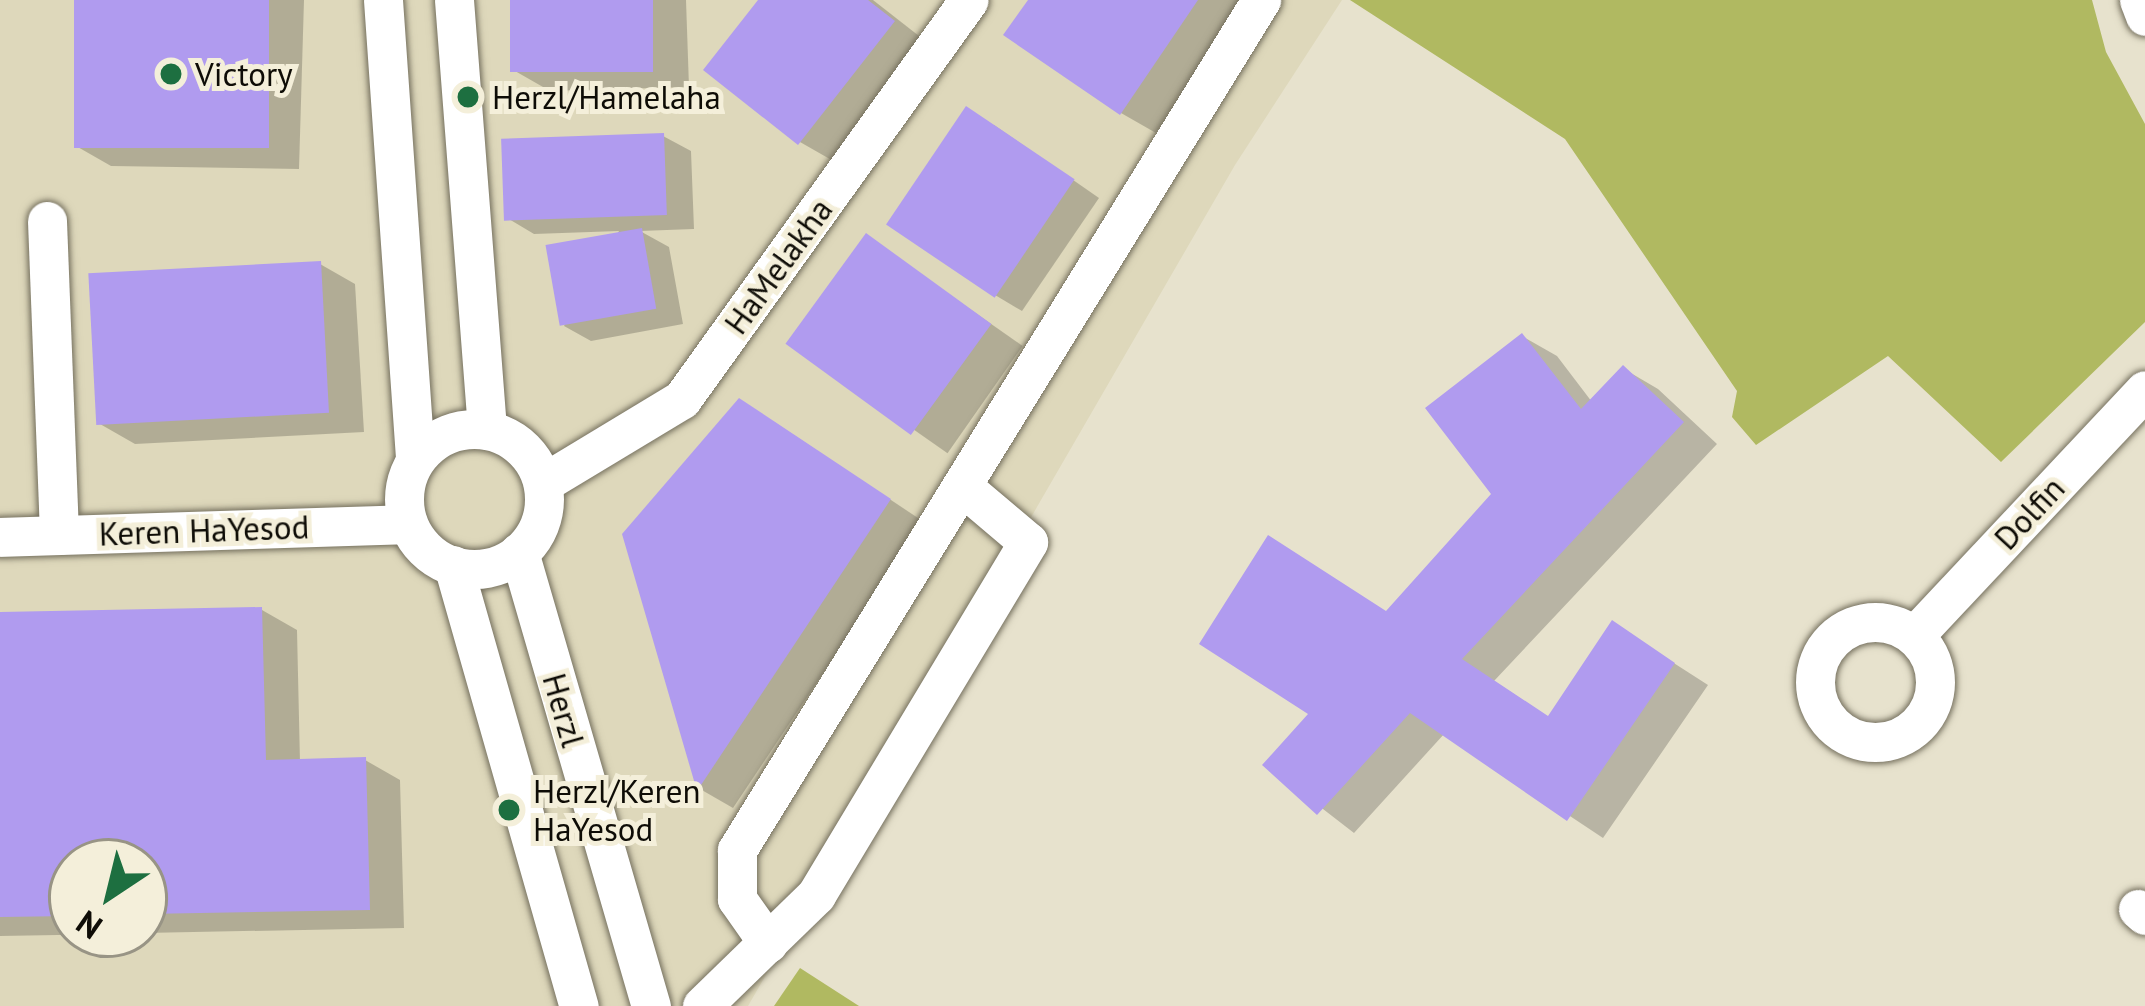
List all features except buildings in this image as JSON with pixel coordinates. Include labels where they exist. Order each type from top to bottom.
[{"type":"street","points":[[383,0],[415,460],[404,502],[409,524],[434,556],[453,565],[488,567],[520,552],[540,521],[543,483],[523,448],[488,430],[447,434],[415,460]]},
{"type":"street","points":[[454,0],[488,430]]},
{"type":"street","name":"HaMelakha","points":[[543,483],[682,399],[969,0]]},
{"type":"street","points":[[768,943],[737,899],[737,850],[1261,0]]},
{"type":"street","points":[[2139,0],[2145,16]]},
{"type":"street","points":[[47,221],[59,535]]},
{"type":"street","name":"Dolfin","points":[[1914,636],[2145,390]]},
{"type":"street","points":[[703,1006],[816,895],[1028,542],[963,487]]},
{"type":"street","name":"Keren HaYesod","points":[[0,537],[409,524]]},
{"type":"street","name":"Herzl","points":[[520,552],[651,1006]]},
{"type":"street","name":"Herzl","points":[[453,565],[579,1006]]},
{"type":"shaded area","points":[[0,0],[1342,0],[1235,165],[748,1006],[0,1006]]},
{"type":"green space","points":[[1350,0],[2092,0],[2106,52],[2145,124],[2145,322],[2001,462],[1888,356],[1756,445],[1732,417],[1737,391],[1565,139]]},
{"type":"green space","points":[[800,968],[859,1006],[774,1006]]},
{"type":"place","name":"Victory","points":[[171,74]]},
{"type":"place","name":"Herzl/Hamelaha","points":[[468,97]]},
{"type":"place","name":"Herzl/Keren HaYesod","points":[[509,810]]}]
